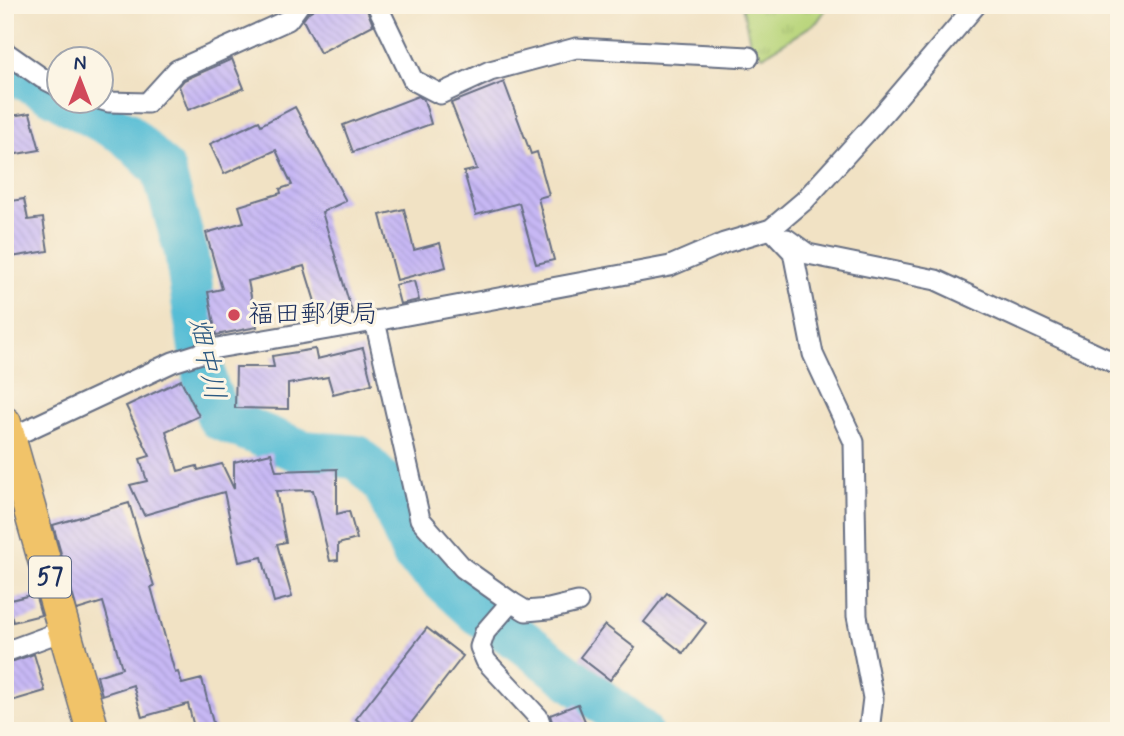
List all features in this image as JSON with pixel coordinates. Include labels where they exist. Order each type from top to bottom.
[{"type":"main road","name":"57","points":[[8,430],[93,731]]},
{"type":"street","points":[[116,102],[147,103],[177,70],[288,20],[299,5]]},
{"type":"street","points":[[377,5],[413,80],[440,94],[490,71],[576,48],[749,57]]},
{"type":"street","points":[[8,430],[173,362],[217,348],[670,266],[724,243],[771,229],[822,182],[976,5]]},
{"type":"street","points":[[5,52],[46,80]]},
{"type":"street","points":[[771,229],[808,254],[936,280],[1119,365]]},
{"type":"street","points":[[771,229],[793,252],[813,354],[854,442],[857,616],[873,698],[869,731]]},
{"type":"street","points":[[375,321],[420,519],[463,568],[508,605],[526,611],[578,602]]},
{"type":"street","points":[[508,605],[485,632],[480,647],[486,661],[538,717],[543,731]]},
{"type":"street","points":[[5,652],[65,630]]},
{"type":"green space","points":[[742,5],[829,5],[817,22],[763,56],[751,47]]},
{"type":"building","points":[[321,5],[365,5],[373,25],[320,53],[303,20],[309,12]]},
{"type":"building","points":[[232,59],[244,88],[188,110],[179,86],[184,80]]},
{"type":"building","points":[[504,82],[531,154],[537,152],[549,195],[538,198],[554,260],[536,264],[519,203],[476,215],[464,172],[477,169],[451,103]]},
{"type":"building","points":[[418,96],[424,100],[431,124],[353,152],[343,125]]},
{"type":"building","points":[[295,107],[346,201],[322,212],[352,312],[320,318],[304,266],[248,281],[257,327],[216,335],[208,292],[222,289],[206,233],[244,222],[239,206],[281,193],[280,189],[292,185],[276,150],[224,174],[210,144],[259,121],[261,125]]},
{"type":"building","points":[[30,113],[40,150],[5,156],[5,117]]},
{"type":"building","points":[[24,199],[28,220],[43,218],[48,251],[5,258],[5,202]]},
{"type":"building","points":[[404,209],[414,250],[440,243],[446,267],[397,280],[380,215]]},
{"type":"building","points":[[414,281],[419,300],[400,304],[395,285]]},
{"type":"building","points":[[363,348],[372,384],[333,394],[328,377],[288,384],[288,409],[235,408],[236,367],[274,367],[272,356],[315,349],[317,359]]},
{"type":"building","points":[[181,380],[199,416],[166,431],[178,471],[197,466],[198,470],[222,464],[234,489],[234,462],[271,453],[276,471],[337,469],[337,514],[349,511],[357,539],[338,544],[338,560],[330,561],[313,490],[276,491],[286,542],[277,544],[292,597],[274,602],[262,557],[239,562],[224,492],[144,515],[130,485],[147,481],[140,459],[150,456],[126,406]]},
{"type":"building","points":[[129,503],[154,586],[151,587],[175,673],[178,672],[182,684],[202,679],[215,731],[195,731],[188,704],[142,717],[133,685],[102,695],[97,676],[122,668],[103,602],[77,610],[53,525]]},
{"type":"building","points":[[667,593],[706,623],[683,653],[644,622]]},
{"type":"building","points":[[35,594],[41,615],[13,622],[7,601]]},
{"type":"building","points":[[605,625],[635,648],[610,680],[580,657]]},
{"type":"building","points":[[427,628],[463,656],[405,731],[371,731],[356,719]]},
{"type":"building","points":[[34,654],[45,691],[5,703],[5,664]]},
{"type":"building","points":[[578,704],[589,731],[555,731],[550,715]]},
{"type":"waterway","name":"畑中川","points":[[5,68],[46,90]]},
{"type":"waterway","name":"畑中川","points":[[93,116],[125,133],[163,170],[186,252],[205,382],[219,418],[303,452],[357,457],[385,485],[413,553],[478,613],[521,640],[640,731]]},
{"type":"place","name":"福田郵便局","points":[[234,315]]}]
